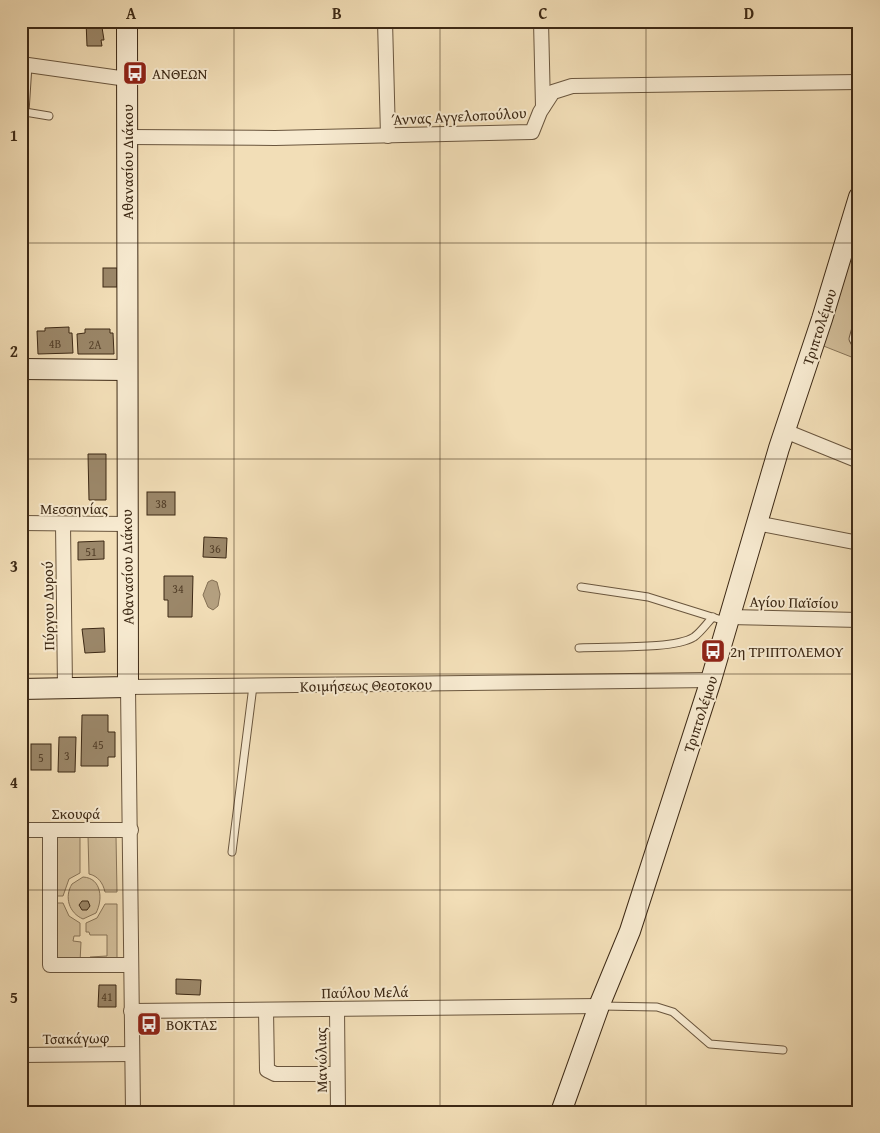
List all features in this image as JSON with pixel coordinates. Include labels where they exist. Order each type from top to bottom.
[{"type":"street","name":"Αθανασίου Διάκου","points":[[127,21],[126,524],[133,1112]]},
{"type":"street","points":[[385,21],[388,136]]},
{"type":"street","points":[[541,21],[543,107]]},
{"type":"street","points":[[25,65],[127,79]]},
{"type":"street","name":"Άννας Αγγελοπούλου","points":[[127,137],[276,138],[532,132],[543,107],[553,92],[572,86],[859,82]]},
{"type":"street","name":"Τριπτολέμου","points":[[561,1112],[599,1006],[630,931],[711,680],[723,619],[822,319],[859,197]]},
{"type":"street","points":[[21,369],[127,370]]},
{"type":"street","points":[[784,431],[859,461]]},
{"type":"street","name":"Μεσσηνίας","points":[[21,523],[126,524]]},
{"type":"street","points":[[756,523],[859,543]]},
{"type":"street","name":"Πύργου Δυρού","points":[[63,524],[65,688]]},
{"type":"street","name":"Αγίου Παϊσίου","points":[[723,619],[859,620]]},
{"type":"street","name":"Κοιμήσεως Θεοτοκου","points":[[21,689],[711,680]]},
{"type":"street","name":"Σκουφά","points":[[21,830],[131,830]]},
{"type":"street","points":[[50,830],[50,965],[130,965]]},
{"type":"street","name":"Παύλου Μελά","points":[[131,1011],[599,1006]]},
{"type":"street","name":"Μανώλιας","points":[[337,1009],[338,1112]]},
{"type":"street","points":[[266,1010],[267,1070],[274,1074],[337,1074]]},
{"type":"street","name":"Τσακάγωφ","points":[[21,1055],[132,1054]]},
{"type":"lane","points":[[25,65],[25,112],[49,116]]},
{"type":"lane","points":[[859,317],[853,338],[859,350]]},
{"type":"lane","points":[[580,587],[648,597],[723,619]]},
{"type":"lane","points":[[579,648],[668,644],[686,641],[723,619]]},
{"type":"lane","points":[[232,852],[253,686]]},
{"type":"lane","points":[[599,1006],[657,1007],[673,1012],[710,1044],[783,1050]]},
{"type":"shaded area","points":[[859,226],[859,360],[821,345]]},
{"type":"shaded area","points":[[212,580],[217,582],[220,594],[218,606],[213,610],[208,607],[203,595],[208,582]]},
{"type":"shaded area","points":[[52,836],[80,836],[80,873],[69,879],[63,896],[53,896]]},
{"type":"shaded area","points":[[88,836],[116,836],[117,892],[105,892],[100,880],[89,874]]},
{"type":"shaded area","points":[[83,877],[89,878],[97,885],[100,902],[96,913],[83,919],[71,909],[68,894],[72,884]]},
{"type":"shaded area","points":[[53,903],[63,903],[69,916],[80,923],[80,936],[74,936],[73,941],[81,942],[80,962],[53,963]]},
{"type":"shaded area","points":[[105,904],[117,904],[117,962],[90,963],[90,957],[107,956],[107,935],[90,935],[89,932],[86,932],[86,923],[97,918]]},
{"type":"building","points":[[86,21],[101,21],[104,40],[101,40],[102,46],[87,46]]},
{"type":"building","points":[[103,268],[117,268],[117,287],[103,287]]},
{"type":"building","points":[[69,327],[69,333],[72,333],[73,353],[38,354],[37,331],[45,331],[45,328]]},
{"type":"building","points":[[85,329],[110,329],[110,333],[113,333],[114,354],[78,354],[77,334],[85,333]]},
{"type":"building","points":[[88,454],[106,454],[106,500],[89,500]]},
{"type":"building","points":[[147,492],[175,492],[175,515],[147,515]]},
{"type":"building","points":[[204,537],[227,538],[226,558],[203,557]]},
{"type":"building","points":[[104,541],[104,559],[78,560],[78,542]]},
{"type":"building","points":[[164,576],[193,576],[192,617],[168,617],[168,600],[164,600]]},
{"type":"building","points":[[104,628],[105,652],[85,653],[82,629]]},
{"type":"building","points":[[82,715],[108,715],[108,732],[115,732],[115,757],[108,757],[108,766],[81,766]]},
{"type":"building","points":[[59,737],[76,737],[75,772],[58,772]]},
{"type":"building","points":[[31,744],[51,744],[51,770],[31,770]]},
{"type":"building","points":[[82,901],[88,901],[90,906],[87,910],[82,910],[79,905]]},
{"type":"building","points":[[176,979],[201,980],[200,995],[176,994]]},
{"type":"building","points":[[99,985],[116,985],[116,1007],[98,1007]]},
{"type":"place","name":"ΑΝΘΕΩΝ","points":[[135,73]]},
{"type":"place","name":"2η ΤΡΙΠΤΟΛΕΜΟΥ","points":[[713,651]]},
{"type":"place","name":"ΒΟΚΤΑΣ","points":[[149,1024]]}]
